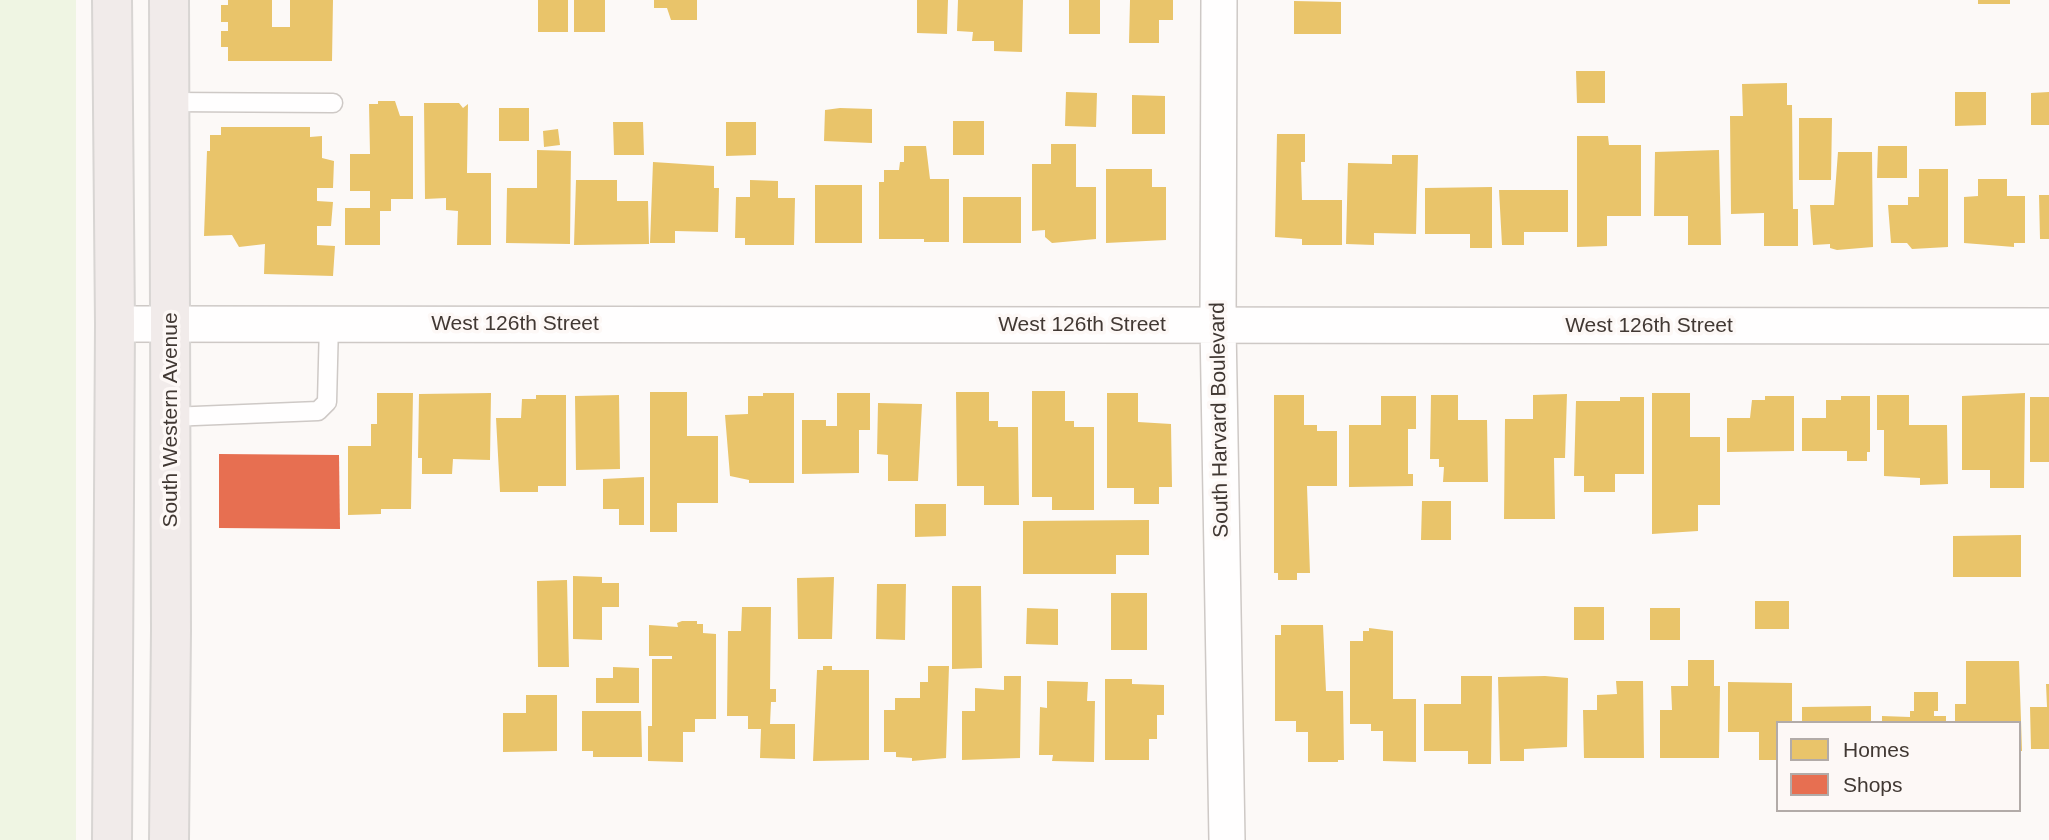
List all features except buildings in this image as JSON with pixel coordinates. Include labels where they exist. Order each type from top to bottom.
[{"type":"main road","points":[[112,0],[115,324],[112,840]]},
{"type":"main road","name":"South Western Avenue","points":[[169,0],[169,840]]},
{"type":"street","name":"South Harvard Boulevard","points":[[1219,0],[1218,325],[1227,840]]},
{"type":"street","name":"West 126th Street","points":[[115,324],[2049,326]]},
{"type":"lane","points":[[169,102],[332,103]]},
{"type":"lane","points":[[170,417],[318,411],[327,401],[329,323]]},
{"type":"green space","points":[[0,0],[76,0],[76,840],[0,840]]}]
